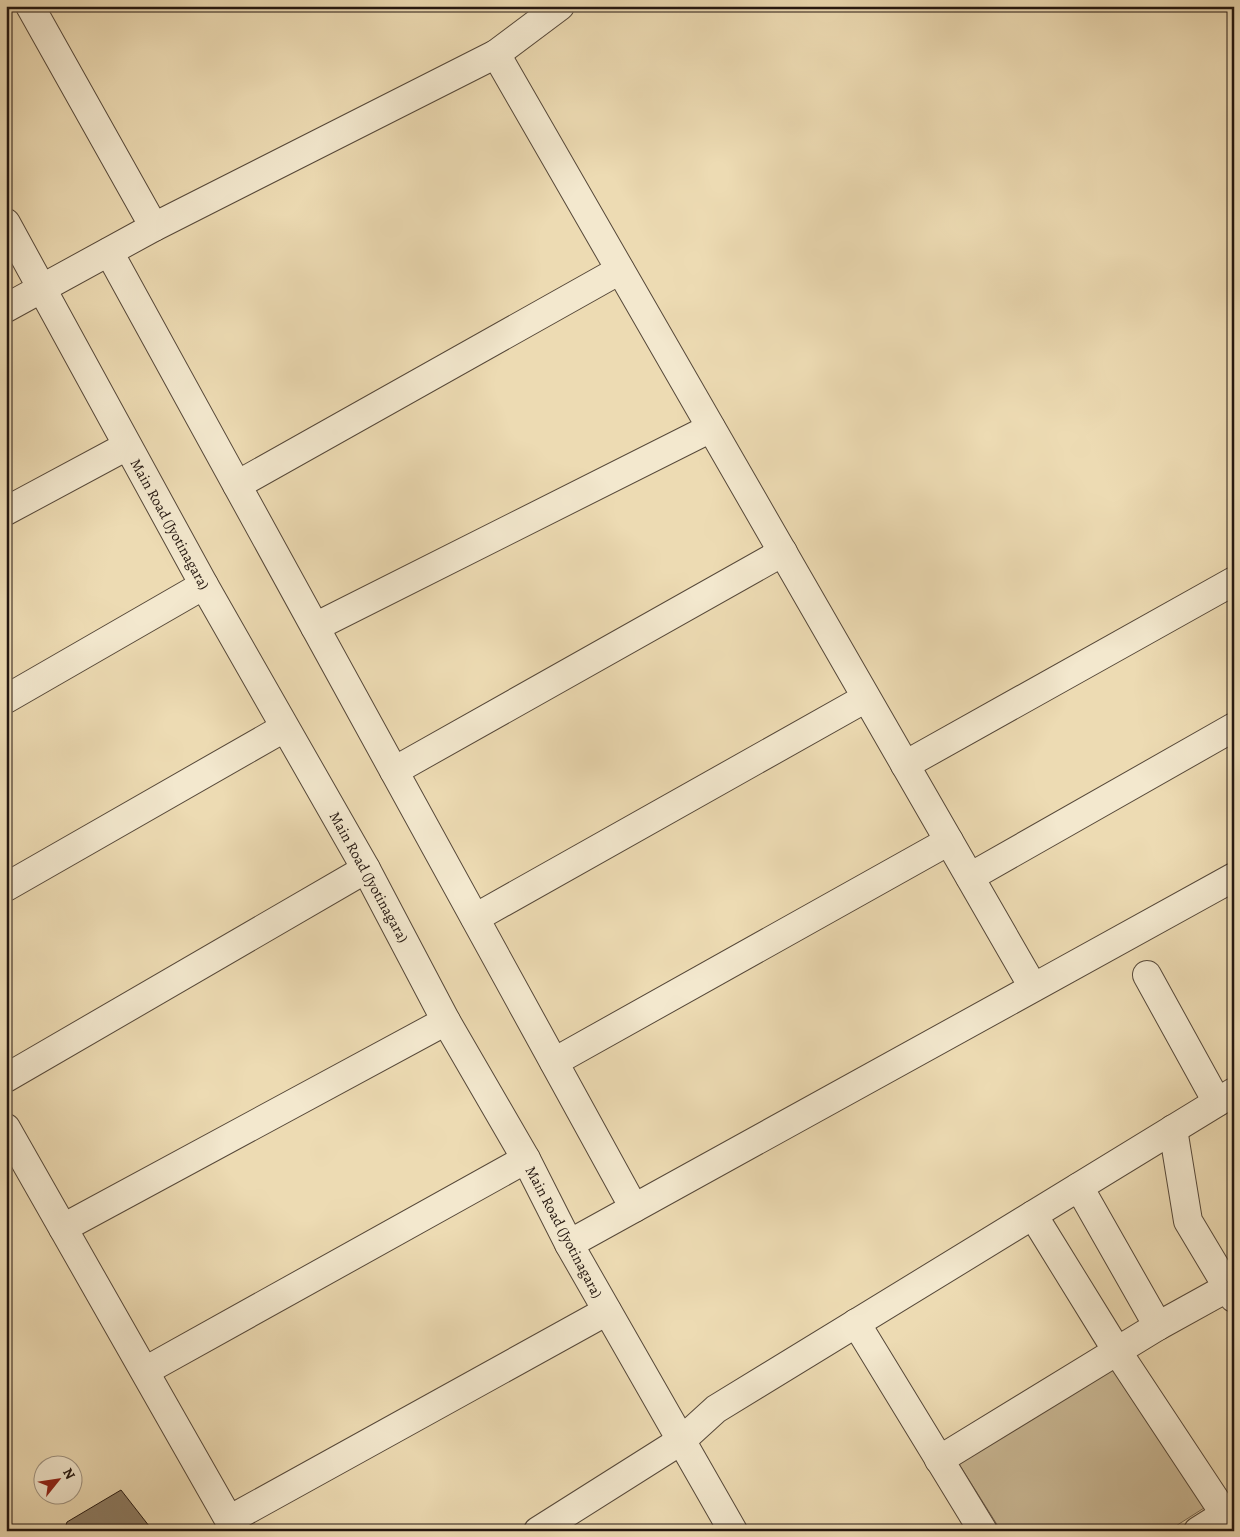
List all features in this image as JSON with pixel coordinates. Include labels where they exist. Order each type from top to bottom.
[{"type":"street","points":[[30,6],[154,227]]},
{"type":"street","points":[[6,308],[154,227],[496,54],[560,6]]},
{"type":"street","points":[[496,54],[1033,988]]},
{"type":"street","name":"Main Road (Jyotinagara)","points":[[6,222],[204,585],[366,869],[446,1021],[526,1160],[569,1244],[733,1531]]},
{"type":"street","points":[[109,252],[634,1208]]},
{"type":"street","points":[[237,485],[620,270]]},
{"type":"street","points":[[315,627],[711,428]]},
{"type":"street","points":[[6,511],[127,446]]},
{"type":"street","points":[[394,771],[783,552]]},
{"type":"street","points":[[905,766],[1234,581]]},
{"type":"street","points":[[6,699],[204,585]]},
{"type":"street","points":[[475,918],[866,698]]},
{"type":"street","points":[[970,877],[1234,727]]},
{"type":"street","points":[[6,886],[284,728]]},
{"type":"street","points":[[554,1062],[949,841]]},
{"type":"street","points":[[6,1078],[366,869]]},
{"type":"street","points":[[569,1244],[1234,877]]},
{"type":"street","points":[[538,1531],[682,1440],[716,1409],[1226,1097],[1147,975]]},
{"type":"street","points":[[63,1228],[446,1021]]},
{"type":"street","points":[[6,1128],[229,1520],[607,1311]]},
{"type":"street","points":[[939,1460],[1158,1326],[1232,1290],[1188,1221],[1173,1130]]},
{"type":"street","points":[[144,1370],[526,1160]]},
{"type":"street","points":[[1079,1187],[1158,1326]]},
{"type":"street","points":[[1033,1215],[1117,1351],[1229,1521],[1198,1531]]},
{"type":"street","points":[[856,1323],[983,1531]]},
{"type":"shaded area","points":[[1115,1366],[1204,1508],[1168,1531],[1001,1531],[959,1464]]},
{"type":"building","points":[[121,1490],[153,1531],[64,1531],[67,1522]]}]
